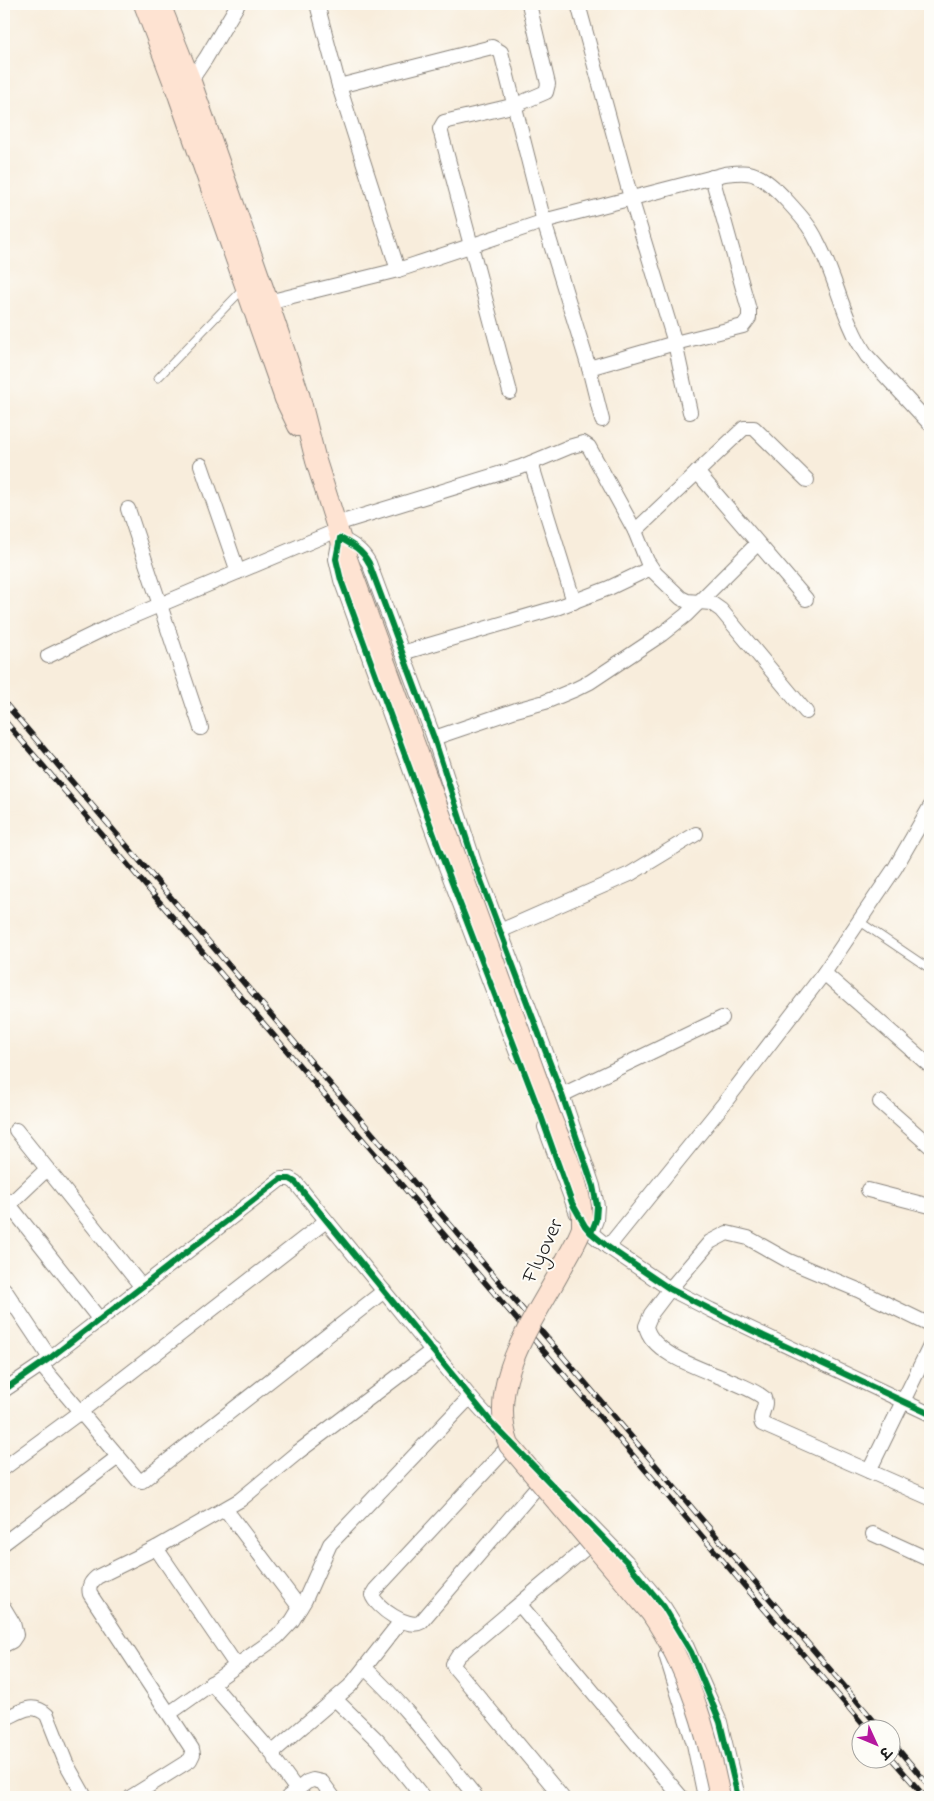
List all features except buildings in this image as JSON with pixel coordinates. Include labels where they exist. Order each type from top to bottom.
[{"type":"main road","points":[[144,4],[185,89],[268,302],[304,410],[316,461]]},
{"type":"main road","points":[[160,4],[245,287],[285,399],[316,461]]},
{"type":"main road","name":"Flyover","points":[[316,461],[340,537],[550,1116],[579,1190],[582,1227],[513,1359],[503,1396],[501,1416],[504,1433],[508,1445],[651,1612],[667,1637],[679,1661],[706,1736],[710,1795]]},
{"type":"street","points":[[185,89],[238,4]]},
{"type":"street","points":[[317,4],[339,86],[398,270]]},
{"type":"street","points":[[510,392],[440,129],[444,122],[516,105],[543,94],[548,87],[529,4]]},
{"type":"street","points":[[578,4],[631,198],[675,343],[690,412]]},
{"type":"street","points":[[339,86],[492,47],[502,55],[544,222],[589,368],[602,420]]},
{"type":"street","points":[[268,302],[398,270],[544,222],[631,198],[725,174],[743,173],[755,175],[782,195],[806,223],[825,258],[849,324],[860,346],[930,424]]},
{"type":"street","points":[[589,368],[675,343],[731,331],[743,326],[749,318],[749,310],[712,177]]},
{"type":"street","points":[[635,531],[740,430],[752,427],[807,480]]},
{"type":"street","points":[[48,656],[112,625],[238,572],[340,537],[584,443],[588,445],[635,531],[651,568],[681,598],[687,601],[710,603],[721,610],[806,712]]},
{"type":"street","points":[[531,463],[574,602]]},
{"type":"street","points":[[201,465],[238,572]]},
{"type":"street","points":[[696,472],[806,599]]},
{"type":"street","points":[[128,509],[201,728]]},
{"type":"street","points":[[340,537],[364,554],[434,738],[474,862],[562,1095],[593,1186],[596,1220],[591,1233]]},
{"type":"street","points":[[340,537],[336,560],[340,580],[577,1214],[591,1233],[608,1247],[670,1289],[735,1322],[930,1414]]},
{"type":"street","points":[[434,738],[545,702],[576,689],[662,634],[701,602],[757,544]]},
{"type":"street","points":[[402,653],[574,602],[651,568]]},
{"type":"street","points":[[608,1247],[722,1106],[824,973],[895,868],[930,807]]},
{"type":"street","points":[[500,931],[630,874],[696,834]]},
{"type":"street","points":[[824,973],[930,1066]]},
{"type":"street","points":[[562,1095],[722,1018]]},
{"type":"street","points":[[880,1102],[930,1146]]},
{"type":"street","points":[[16,1130],[142,1287]]},
{"type":"street","points":[[47,1169],[7,1201],[100,1320]]},
{"type":"street","points":[[5,1385],[46,1361],[281,1179],[290,1178],[491,1422],[626,1561],[664,1607],[691,1652],[716,1710],[724,1735],[738,1797]]},
{"type":"street","points":[[868,1190],[930,1206]]},
{"type":"street","points":[[4,1468],[80,1412],[326,1221]]},
{"type":"street","points":[[930,1325],[858,1290],[789,1261],[748,1238],[727,1233],[710,1242],[670,1289],[651,1314],[646,1326],[648,1335],[666,1352],[762,1396],[766,1402],[760,1420],[762,1424],[930,1498]]},
{"type":"street","points":[[4,1289],[46,1361],[80,1412],[138,1480],[144,1480],[384,1291]]},
{"type":"street","points":[[869,1471],[930,1346]]},
{"type":"street","points":[[130,1797],[179,1768],[191,1757],[192,1749],[90,1594],[89,1590],[92,1581],[226,1510],[298,1452],[433,1350]]},
{"type":"street","points":[[170,1713],[277,1637],[300,1608],[330,1544],[470,1397]]},
{"type":"street","points":[[491,1422],[505,1450],[642,1612],[662,1645],[670,1663],[710,1795],[681,1797],[520,1605]]},
{"type":"street","points":[[505,1450],[373,1593],[375,1601],[401,1621],[414,1625],[421,1622],[536,1488]]},
{"type":"street","points":[[4,1543],[118,1457]]},
{"type":"street","points":[[226,1510],[300,1608]]},
{"type":"street","points":[[873,1534],[930,1560]]},
{"type":"street","points":[[562,1797],[453,1664],[458,1656],[587,1547]]},
{"type":"street","points":[[156,1548],[236,1665]]},
{"type":"street","points":[[4,1608],[13,1623],[16,1635],[12,1641],[4,1645]]},
{"type":"street","points":[[274,1754],[277,1748],[336,1700],[365,1668],[401,1621]]},
{"type":"street","points":[[365,1668],[420,1726],[476,1797]]},
{"type":"street","points":[[211,1684],[274,1754],[275,1760],[293,1794],[307,1782],[318,1780],[326,1786],[333,1797]]},
{"type":"street","points":[[336,1700],[378,1741],[423,1797]]},
{"type":"street","points":[[4,1719],[28,1708],[42,1709],[47,1715],[66,1763],[85,1797]]},
{"type":"lane","points":[[158,378],[245,287]]},
{"type":"lane","points":[[859,921],[930,969]]},
{"type":"railway","points":[[4,702],[871,1718]]},
{"type":"railway","points":[[4,720],[857,1718]]},
{"type":"railway","points":[[902,1754],[930,1787]]},
{"type":"railway","points":[[900,1768],[925,1797]]},
{"type":"cycle path","points":[[591,1233],[596,1220],[597,1206],[593,1186],[562,1095],[474,862],[434,738],[369,563],[357,548],[340,538],[336,559],[341,580],[572,1203],[585,1226],[591,1233],[608,1247],[670,1289],[751,1330],[930,1414]]},
{"type":"cycle path","points":[[4,1390],[50,1358],[281,1179],[290,1179],[295,1182],[491,1422],[626,1561],[664,1607],[691,1652],[720,1722],[738,1797]]}]
